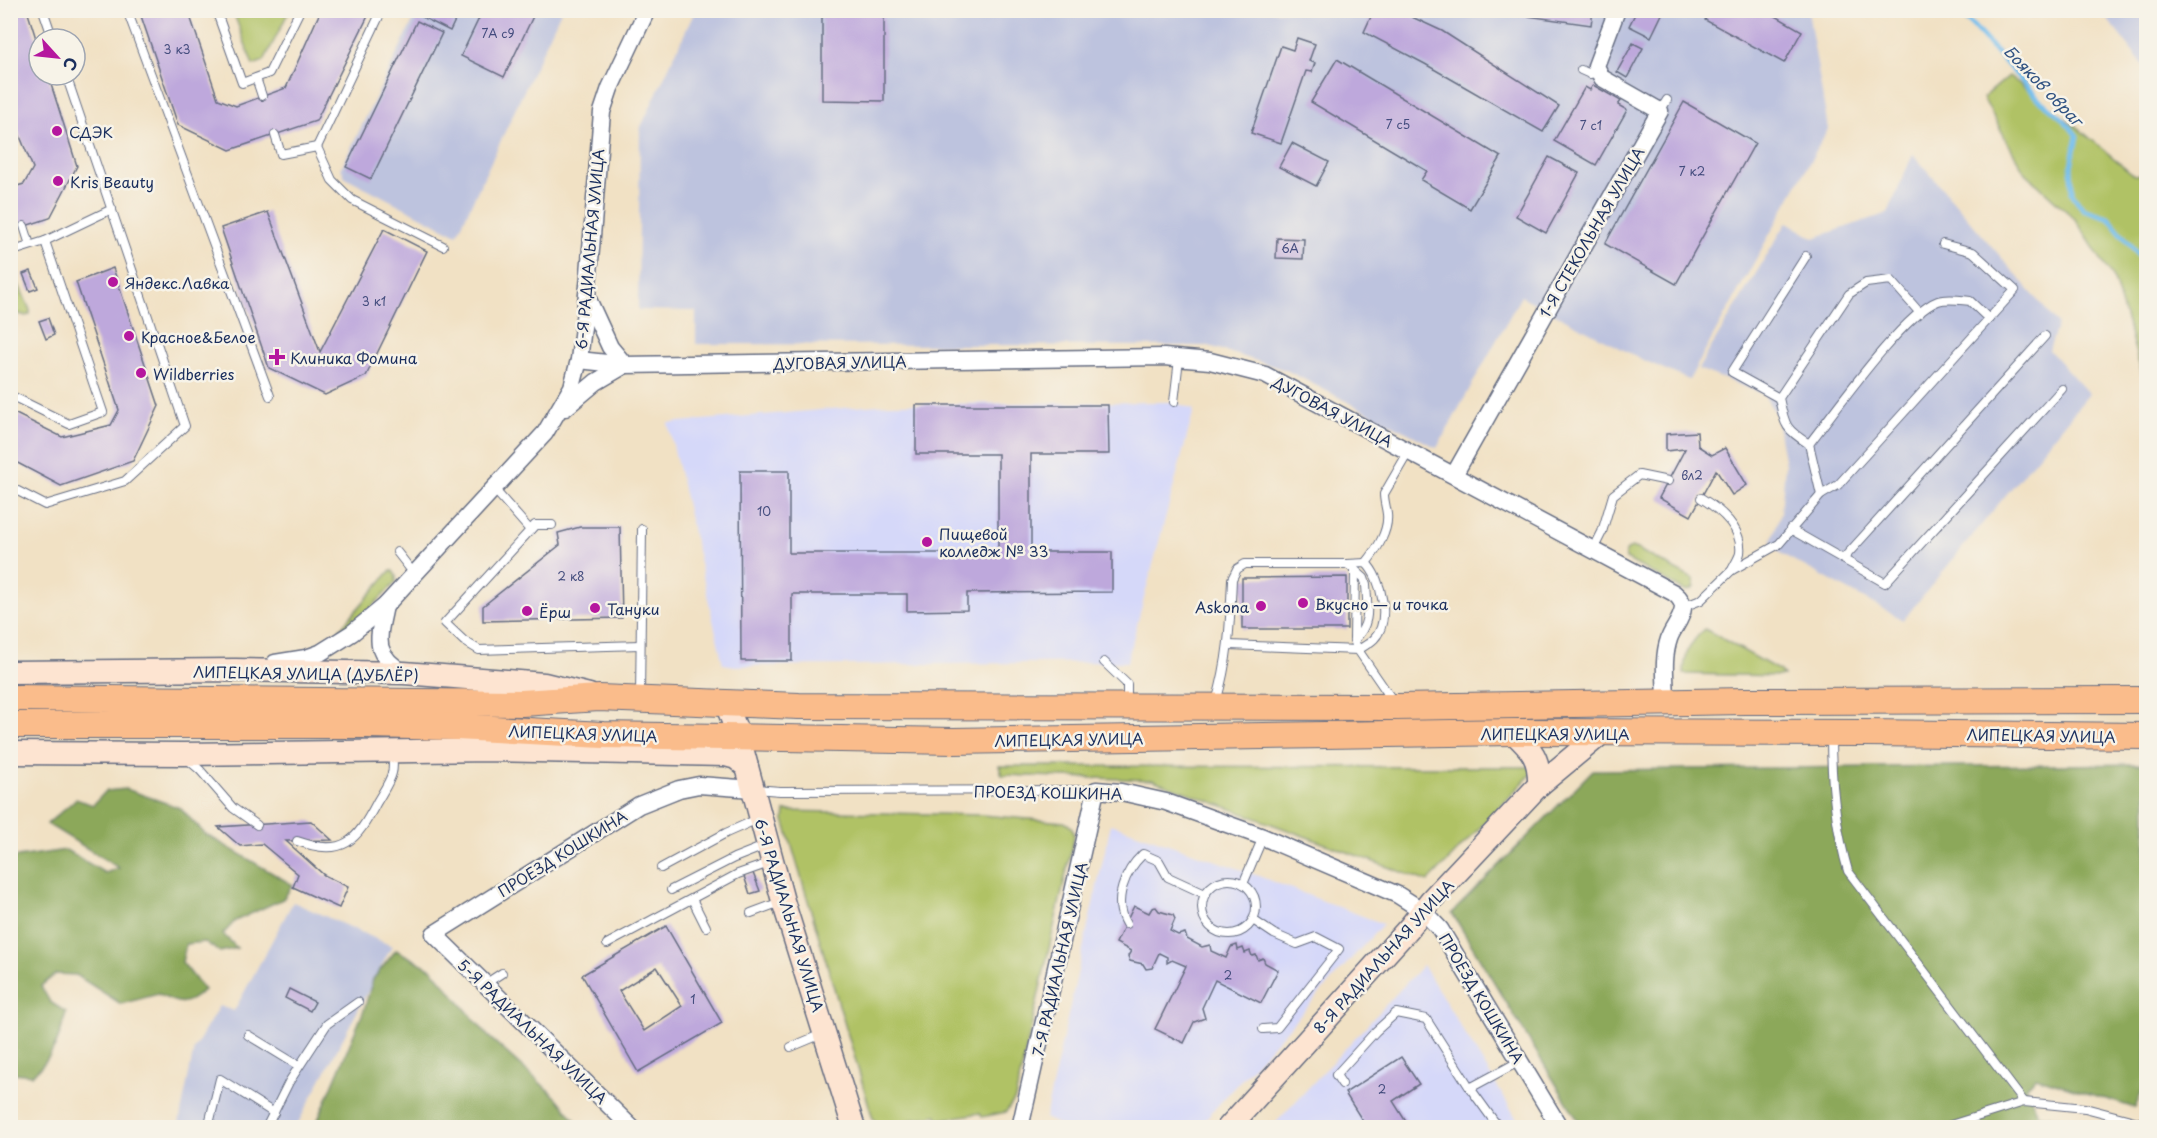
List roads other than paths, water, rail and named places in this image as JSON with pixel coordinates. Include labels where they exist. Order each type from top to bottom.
[{"type":"main road","name":"ЛИПЕЦКАЯ УЛИЦА (ДУБЛЁР)","points":[[10,672],[235,670],[404,674],[544,684],[599,698]]},
{"type":"main road","name":"ЛИПЕЦКАЯ УЛИЦА","points":[[10,699],[522,703],[599,698],[799,706],[1126,707],[1397,707],[1666,702],[2137,700]]},
{"type":"main road","name":"6-Я РАДИАЛЬНАЯ УЛИЦА","points":[[726,704],[739,737],[783,901],[854,1128]]},
{"type":"main road","name":"ЛИПЕЦКАЯ УЛИЦА","points":[[10,725],[364,725],[458,727],[603,735],[954,741],[1513,732],[2137,736]]},
{"type":"main road","points":[[1513,732],[1532,751],[1537,760],[1539,785]]},
{"type":"main road","name":"8-Я РАДИАЛЬНАЯ УЛИЦА","points":[[1228,1128],[1539,785],[1604,732]]},
{"type":"main road","points":[[492,750],[603,735]]},
{"type":"main road","points":[[10,753],[183,754],[492,750],[725,755],[736,758],[750,778]]},
{"type":"street","name":"6-Я РАДИАЛЬНАЯ УЛИЦА","points":[[235,670],[306,658],[320,653],[352,633],[385,606],[415,575],[545,433],[558,413],[572,387],[579,360],[587,296],[602,111],[610,88],[647,10]]},
{"type":"street","points":[[1599,72],[1596,66],[1617,10]]},
{"type":"street","name":"1-Я СТЕКОЛЬНАЯ УЛИЦА","points":[[1454,475],[1663,106],[1602,78],[1599,72]]},
{"type":"street","points":[[587,296],[610,347],[625,365]]},
{"type":"street","name":"ДУГОВАЯ УЛИЦА","points":[[579,360],[625,365],[1164,357],[1210,362],[1265,375],[1674,593],[1681,599],[1683,607]]},
{"type":"street","name":"ДУГОВАЯ УЛИЦА","points":[[558,413],[596,382],[625,365]]},
{"type":"street","points":[[385,606],[378,639],[381,654],[404,674]]},
{"type":"street","points":[[1666,702],[1666,653],[1669,638],[1681,616],[1683,607]]},
{"type":"street","name":"ПРОЕЗД КОШКИНА","points":[[434,934],[639,805],[679,789],[750,778]]},
{"type":"street","name":"ПРОЕЗД КОШКИНА","points":[[1096,790],[1121,792],[1166,802],[1263,837],[1398,895],[1423,911],[1440,929],[1560,1128]]},
{"type":"street","name":"7-Я РАДИАЛЬНАЯ УЛИЦА","points":[[1020,1128],[1096,790]]},
{"type":"street","name":"5-Я РАДИАЛЬНАЯ УЛИЦА","points":[[434,934],[633,1128]]},
{"type":"lane","points":[[43,10],[49,27]]},
{"type":"lane","points":[[127,10],[270,396]]},
{"type":"lane","points":[[216,10],[242,83],[269,73],[300,10]]},
{"type":"lane","points":[[316,147],[382,10]]},
{"type":"lane","points":[[1581,70],[1590,74],[1599,72]]},
{"type":"lane","points":[[256,78],[262,96]]},
{"type":"lane","points":[[10,488],[45,505],[125,481],[185,426],[70,87]]},
{"type":"lane","points":[[275,135],[281,154],[316,147]]},
{"type":"lane","points":[[316,147],[332,180],[352,200],[442,246]]},
{"type":"lane","points":[[10,252],[45,241],[112,209]]},
{"type":"lane","points":[[24,226],[30,245]]},
{"type":"lane","points":[[10,395],[69,424],[103,412],[45,241]]},
{"type":"lane","points":[[1683,607],[1701,600],[1732,570],[1779,544],[1821,495],[1838,485],[2015,290],[1973,252],[1942,244]]},
{"type":"lane","points":[[1806,256],[1732,372],[1779,398],[1790,432],[1809,444],[1821,495]]},
{"type":"lane","points":[[1779,398],[1849,294],[1866,283],[1891,280],[1920,313]]},
{"type":"lane","points":[[1809,444],[1894,338],[1920,313],[1939,301],[1957,299],[1970,301],[1989,319]]},
{"type":"lane","points":[[1843,559],[2045,336]]},
{"type":"lane","points":[[1174,402],[1179,359]]},
{"type":"lane","points":[[1790,529],[1885,583],[2062,389]]},
{"type":"lane","points":[[1215,707],[1229,645],[1232,579],[1236,569],[1245,564],[1366,563],[1376,551],[1383,536],[1388,516],[1384,494],[1409,451]]},
{"type":"lane","points":[[1593,550],[1602,532],[1613,495],[1639,475],[1668,481]]},
{"type":"lane","points":[[494,489],[530,530]]},
{"type":"lane","points":[[1701,498],[1719,509],[1736,532],[1740,554],[1732,570]]},
{"type":"lane","points":[[552,525],[535,525],[445,623],[464,641],[479,650],[640,645]]},
{"type":"lane","points":[[640,699],[642,529]]},
{"type":"lane","points":[[397,552],[415,575]]},
{"type":"lane","points":[[1229,645],[1358,650],[1375,639],[1382,622],[1382,593],[1377,576],[1366,563]]},
{"type":"lane","points":[[1347,564],[1364,578],[1366,584],[1368,621],[1363,633],[1354,640]]},
{"type":"lane","points":[[1356,570],[1354,640],[1358,650],[1397,707]]},
{"type":"lane","points":[[1104,662],[1127,684],[1126,707]]},
{"type":"lane","points":[[1831,733],[1839,840],[1848,871],[2024,1102]]},
{"type":"lane","points":[[297,841],[316,848],[337,846],[354,840],[366,823],[392,773],[393,752]]},
{"type":"lane","points":[[183,754],[233,808],[257,825]]},
{"type":"lane","name":"ПРОЕЗД КОШКИНА","points":[[750,778],[780,791],[1096,790]]},
{"type":"lane","points":[[661,868],[726,833],[760,818]]},
{"type":"lane","points":[[1242,884],[1263,837]]},
{"type":"lane","points":[[671,890],[734,858],[770,853]]},
{"type":"lane","points":[[607,944],[738,874],[770,853]]},
{"type":"lane","points":[[1126,924],[1119,913],[1123,882],[1131,865],[1143,854],[1159,861],[1168,877],[1204,894]]},
{"type":"lane","points":[[1232,880],[1242,884],[1251,890],[1255,900],[1256,910],[1253,920],[1245,930],[1234,935],[1221,934],[1210,928],[1203,918],[1201,906],[1204,894],[1212,885],[1221,881],[1232,880]]},
{"type":"lane","points":[[692,899],[706,927]]},
{"type":"lane","points":[[751,913],[783,901]]},
{"type":"lane","points":[[1253,920],[1274,934],[1297,944],[1316,937],[1339,949],[1277,1028],[1263,1029]]},
{"type":"lane","points":[[485,984],[502,973]]},
{"type":"lane","points":[[266,1128],[299,1066],[327,1024],[358,1002]]},
{"type":"lane","points":[[1342,1084],[1336,1075],[1396,1013],[1426,1019],[1470,1088],[1499,1128]]},
{"type":"lane","points":[[792,1047],[825,1033]]},
{"type":"lane","points":[[249,1035],[299,1066]]},
{"type":"lane","points":[[1470,1088],[1521,1061]]},
{"type":"lane","points":[[208,1128],[220,1079],[274,1113]]},
{"type":"lane","points":[[1941,1128],[2024,1102],[2085,1108],[2146,1124]]},
{"type":"waterway","name":"Бояков овраг","points":[[1956,10],[2039,100],[2060,116],[2077,136],[2071,166],[2072,193],[2083,209],[2108,217],[2146,264]]},
{"type":"place","name":"СДЭК","points":[[57,131]]},
{"type":"place","name":"Kris Beauty","points":[[58,181]]},
{"type":"place","name":"Яндекс.Лавка","points":[[113,282]]},
{"type":"place","name":"Красное&Белое","points":[[129,336]]},
{"type":"place","name":"Клиника Фомина","points":[[277,357]]},
{"type":"place","name":"Wildberries","points":[[141,373]]},
{"type":"place","name":"Пищевой колледж № 33","points":[[927,542]]},
{"type":"place","name":"Вкусно — и точка","points":[[1303,603]]},
{"type":"place","name":"Askona","points":[[1261,606]]},
{"type":"place","name":"Тануки","points":[[595,608]]},
{"type":"place","name":"Ёрш","points":[[527,611]]}]
